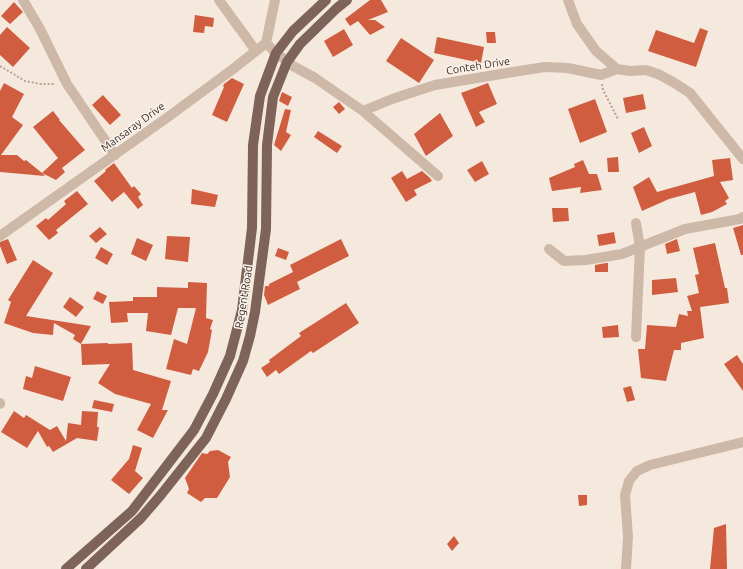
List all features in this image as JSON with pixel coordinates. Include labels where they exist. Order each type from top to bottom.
[{"type":"main road","name":"Regent Road","points":[[66,569],[126,516],[149,490],[194,430],[214,394],[230,356],[242,310],[252,228],[253,145],[260,96],[276,53],[293,31],[326,0]]},
{"type":"main road","name":"Regent Road","points":[[86,569],[141,518],[206,438],[226,400],[243,361],[256,312],[266,229],[267,145],[272,97],[287,62],[300,44],[347,0]]},
{"type":"street","points":[[23,0],[40,29],[67,84],[115,155]]},
{"type":"street","points":[[219,0],[256,51]]},
{"type":"street","points":[[275,0],[266,43],[287,62],[363,110],[438,176]]},
{"type":"street","points":[[568,0],[577,24],[587,40],[596,51],[617,69]]},
{"type":"street","name":"Mansaray Drive","points":[[0,236],[115,155],[233,69],[266,43]]},
{"type":"street","name":"Conteh Drive","points":[[363,110],[435,85],[539,68],[568,68],[601,75]]},
{"type":"street","points":[[601,75],[617,69],[630,71],[646,70],[658,74],[673,82],[690,93],[743,159]]},
{"type":"street","points":[[549,249],[564,261],[586,260],[622,254],[685,229],[743,218]]},
{"type":"street","points":[[636,223],[640,247],[636,337]]},
{"type":"street","points":[[626,569],[628,537],[625,495],[628,481],[637,471],[650,465],[743,442]]},
{"type":"path","points":[[0,66],[25,81],[41,84],[67,84]]},
{"type":"path","points":[[601,75],[603,90],[618,119]]},
{"type":"building","points":[[370,0],[381,0],[388,12],[368,20],[375,20],[385,27],[370,35],[358,21],[350,26],[345,19]]},
{"type":"building","points":[[14,2],[23,12],[10,24],[1,16]]},
{"type":"building","points":[[195,15],[214,18],[213,27],[205,26],[204,33],[193,32]]},
{"type":"building","points":[[7,27],[30,48],[13,67],[0,55],[0,35]]},
{"type":"building","points":[[700,28],[708,31],[696,67],[648,51],[656,30],[694,43]]},
{"type":"building","points":[[344,29],[353,45],[333,57],[324,41]]},
{"type":"building","points":[[486,32],[495,32],[496,43],[487,43]]},
{"type":"building","points":[[437,37],[484,47],[481,63],[434,53]]},
{"type":"building","points":[[401,38],[434,60],[419,83],[386,61]]},
{"type":"building","points":[[232,78],[244,84],[227,122],[212,115],[224,84]]},
{"type":"building","points":[[4,83],[24,94],[12,117],[23,125],[1,155],[17,155],[24,161],[26,160],[45,176],[0,172],[0,91]]},
{"type":"building","points":[[488,83],[497,104],[479,112],[485,122],[476,127],[461,93]]},
{"type":"building","points":[[282,92],[292,97],[288,106],[279,101]]},
{"type":"building","points":[[643,94],[646,109],[626,113],[623,98]]},
{"type":"building","points":[[103,95],[121,115],[110,125],[92,105]]},
{"type":"building","points":[[595,99],[607,132],[580,143],[568,109]]},
{"type":"building","points":[[339,102],[345,109],[339,114],[333,107]]},
{"type":"building","points":[[285,109],[291,110],[286,132],[291,135],[281,151],[274,145]]},
{"type":"building","points":[[53,111],[85,150],[62,168],[65,172],[56,180],[42,173],[58,158],[33,127]]},
{"type":"building","points":[[440,113],[453,136],[426,156],[414,134]]},
{"type":"building","points":[[644,127],[652,146],[639,153],[631,133]]},
{"type":"building","points":[[318,131],[342,146],[337,153],[314,137]]},
{"type":"building","points":[[618,157],[619,172],[608,172],[607,158]]},
{"type":"building","points":[[730,158],[733,180],[720,182],[729,198],[725,201],[727,204],[712,212],[701,215],[695,192],[669,199],[642,211],[633,187],[649,177],[657,192],[714,176],[712,160]]},
{"type":"building","points":[[583,160],[589,174],[597,174],[602,190],[580,193],[581,187],[552,191],[549,178],[575,167],[574,164]]},
{"type":"building","points":[[482,161],[489,174],[475,182],[467,170]]},
{"type":"building","points":[[114,163],[132,188],[134,186],[141,194],[138,197],[143,205],[138,209],[124,192],[112,202],[94,181]]},
{"type":"building","points":[[402,171],[407,179],[422,171],[432,181],[414,190],[417,195],[406,202],[391,178]]},
{"type":"building","points":[[192,189],[218,195],[215,207],[191,204]]},
{"type":"building","points":[[77,191],[88,204],[56,230],[58,233],[49,240],[36,226],[46,218],[48,220],[66,204],[64,201]]},
{"type":"building","points":[[552,208],[568,208],[569,221],[553,222]]},
{"type":"building","points":[[743,225],[743,255],[741,255],[733,228]]},
{"type":"building","points":[[100,227],[107,234],[96,243],[89,236]]},
{"type":"building","points":[[614,232],[616,243],[599,246],[597,235]]},
{"type":"building","points":[[167,236],[190,237],[188,262],[165,259]]},
{"type":"building","points":[[137,238],[153,245],[146,261],[131,254]]},
{"type":"building","points":[[8,239],[17,260],[7,264],[0,246],[0,242]]},
{"type":"building","points":[[341,239],[349,256],[297,282],[300,289],[268,305],[264,295],[265,286],[269,286],[269,284],[293,272],[290,265]]},
{"type":"building","points":[[677,239],[680,251],[667,254],[665,244]]},
{"type":"building","points":[[715,243],[725,288],[727,288],[729,303],[700,307],[704,338],[681,343],[681,350],[674,350],[666,381],[641,378],[638,349],[645,349],[647,325],[676,327],[679,314],[688,316],[687,311],[692,311],[687,296],[699,293],[695,275],[699,274],[693,248]]},
{"type":"building","points":[[101,247],[113,254],[107,265],[95,258]]},
{"type":"building","points":[[278,248],[289,252],[286,260],[275,256]]},
{"type":"building","points":[[33,260],[53,273],[26,316],[91,326],[81,344],[73,339],[75,335],[54,323],[53,335],[33,333],[4,323],[11,302],[8,300]]},
{"type":"building","points":[[608,263],[608,272],[595,272],[595,265]]},
{"type":"building","points":[[676,278],[678,292],[652,295],[652,280]]},
{"type":"building","points":[[188,282],[207,283],[206,318],[213,320],[210,329],[212,330],[208,352],[199,371],[193,369],[191,375],[166,369],[174,339],[187,344],[196,308],[178,308],[171,335],[146,331],[148,313],[127,313],[128,322],[111,323],[109,302],[133,301],[133,297],[157,297],[157,287],[188,288]]},
{"type":"building","points":[[97,291],[107,296],[103,304],[93,299]]},
{"type":"building","points":[[70,297],[84,307],[76,317],[63,307]]},
{"type":"building","points":[[346,303],[359,323],[313,353],[311,351],[279,374],[276,370],[267,377],[261,368],[270,362],[269,360],[301,336],[299,333]]},
{"type":"building","points":[[618,325],[619,337],[603,338],[602,327]]},
{"type":"building","points":[[132,343],[133,370],[171,381],[162,410],[168,410],[153,438],[137,430],[151,404],[115,394],[98,383],[110,364],[82,365],[81,344]]},
{"type":"building","points":[[737,355],[743,364],[743,391],[724,364]]},
{"type":"building","points":[[35,366],[71,377],[63,401],[23,389],[26,376],[32,378]]},
{"type":"building","points":[[631,386],[635,400],[627,402],[623,388]]},
{"type":"building","points":[[94,400],[114,404],[112,412],[92,408]]},
{"type":"building","points":[[14,411],[24,418],[26,415],[50,430],[57,426],[66,441],[68,423],[81,425],[82,411],[98,412],[97,427],[99,427],[97,441],[77,438],[53,452],[49,446],[47,447],[38,431],[27,448],[1,432]]},
{"type":"building","points":[[133,445],[142,448],[135,471],[143,478],[129,494],[111,480],[129,459]]},
{"type":"building","points":[[218,450],[231,457],[228,462],[230,477],[217,498],[205,498],[201,502],[187,493],[189,489],[185,478],[202,453],[207,454],[210,451]]},
{"type":"building","points":[[578,495],[587,495],[587,505],[579,506]]},
{"type":"building","points":[[726,524],[727,569],[710,569],[714,528]]},
{"type":"building","points":[[454,536],[459,543],[452,551],[447,544]]}]
